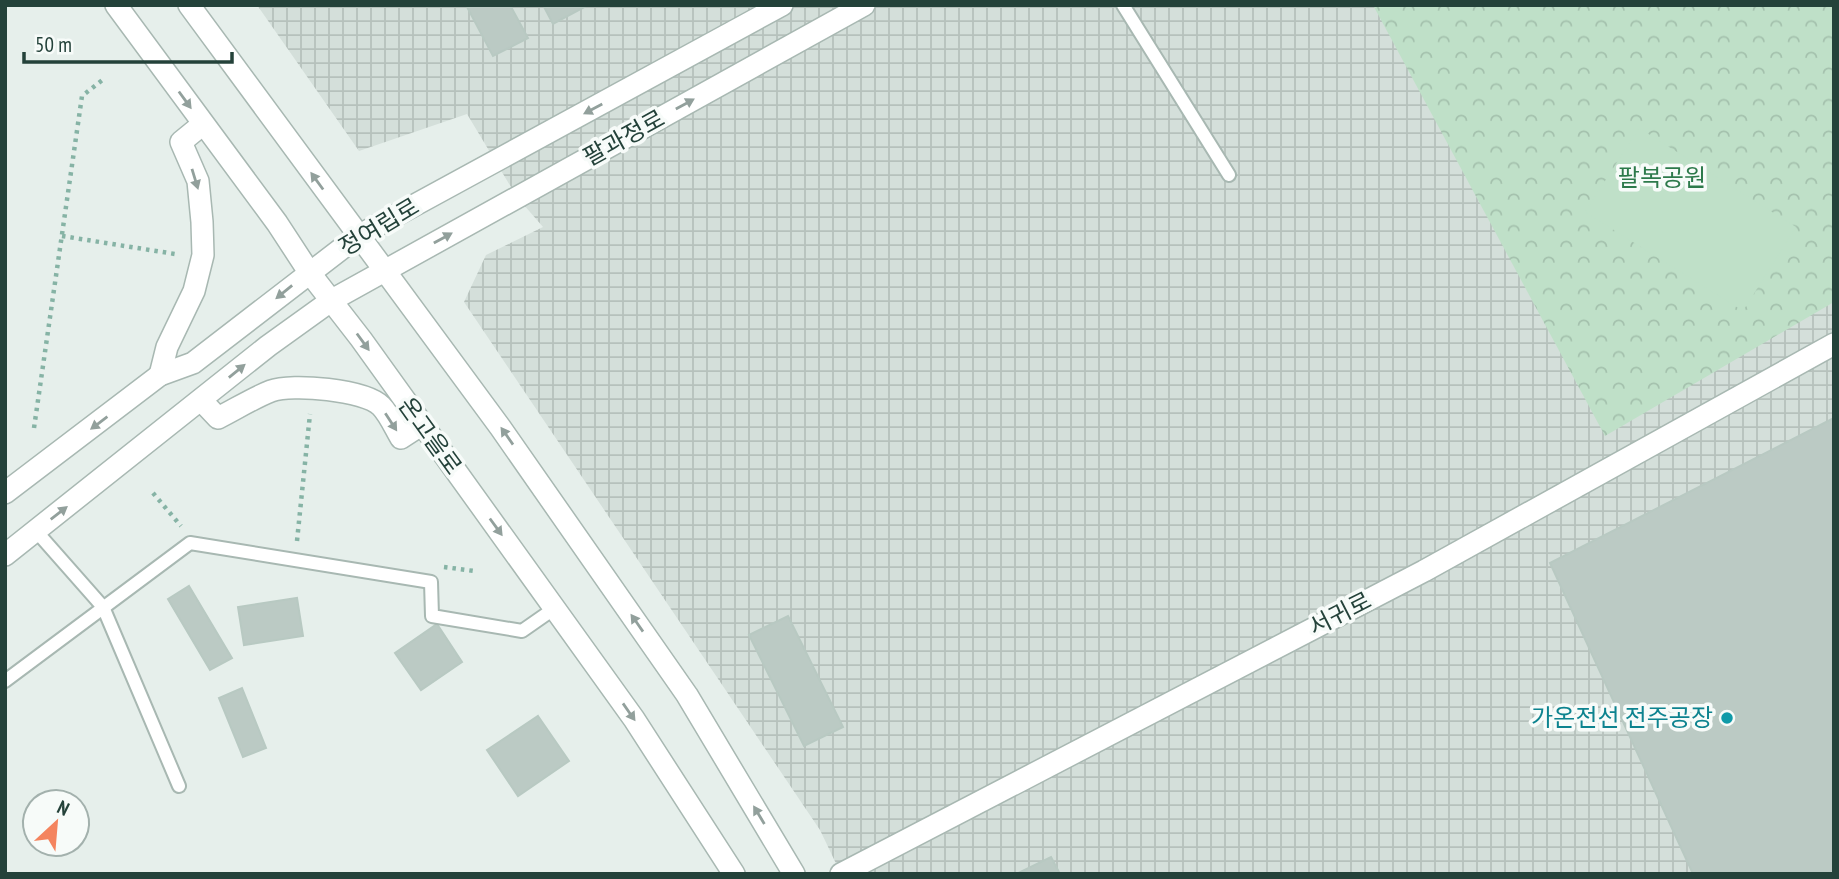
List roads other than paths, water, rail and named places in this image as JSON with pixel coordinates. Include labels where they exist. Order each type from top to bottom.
[{"type":"street","name":"온고을로","points":[[116,5],[277,223],[309,272],[332,300],[634,719],[734,874]]},
{"type":"street","points":[[189,5],[500,427],[687,695],[794,874]]},
{"type":"street","name":"정여립로","points":[[5,493],[160,375],[193,362],[358,236],[782,5]]},
{"type":"street","name":"팔과정로","points":[[384,271],[864,5]]},
{"type":"street","points":[[160,375],[166,347],[194,291],[203,256],[198,181],[181,142],[203,124]]},
{"type":"street","name":"정여립로","points":[[5,555],[284,334],[332,300],[384,271]]},
{"type":"street","name":"서귀로","points":[[841,874],[1424,571],[1834,344]]},
{"type":"street","points":[[201,400],[218,418],[273,390],[300,387],[324,389],[354,394],[380,405],[401,438],[421,425]]},
{"type":"lane","points":[[1123,5],[1228,175]]},
{"type":"lane","points":[[36,531],[103,607],[179,786]]},
{"type":"lane","points":[[5,681],[190,543],[431,582],[432,616],[522,631],[555,608]]},
{"type":"place","name":"가온전선 전주공장","points":[[1727,718]]},
{"type":"park label","name":"팔복공원","points":[[1662,178]]}]
